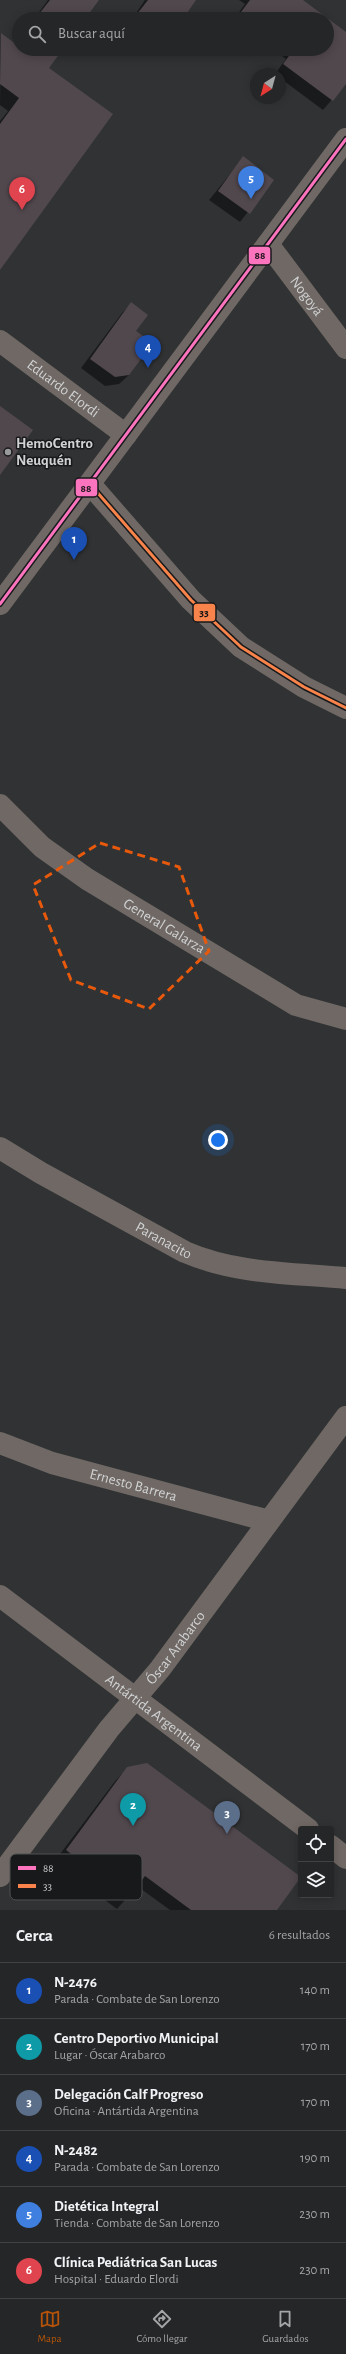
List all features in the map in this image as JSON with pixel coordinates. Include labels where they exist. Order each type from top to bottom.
[{"type":"main road","points":[[0,604],[346,139]]},
{"type":"main road","name":"Antártida Argentina","points":[[0,1596],[304,1826]]},
{"type":"main road","points":[[334,1848],[346,1858]]},
{"type":"street","name":"Nogoyá","points":[[268,244],[346,348]]},
{"type":"street","name":"Eduardo Elordi","points":[[0,342],[126,435]]},
{"type":"street","points":[[90,484],[191,600],[235,642],[291,680],[346,708]]},
{"type":"street","name":"General Galarza","points":[[0,805],[42,847],[87,879],[296,1005],[346,1019]]},
{"type":"street","name":"Paranacito","points":[[0,1148],[41,1174],[205,1260],[239,1268],[346,1278]]},
{"type":"street","name":"Óscar Arabarco","points":[[16,1854],[109,1729],[160,1669],[346,1417]]},
{"type":"street","name":"Ernesto Barrera","points":[[0,1443],[52,1463],[269,1521]]},
{"type":"street","name":"Óscar Arabarco","points":[[0,1876],[10,1863]]},
{"type":"highlighted area","points":[[100,843],[179,867],[209,951],[149,1009],[71,980],[33,885]]},
{"type":"building","points":[[50,0],[99,0],[90,12],[41,12]]},
{"type":"building","points":[[148,0],[196,0],[188,12],[139,12]]},
{"type":"building","points":[[250,0],[303,0],[319,12],[241,12]]},
{"type":"building","points":[[334,23],[346,32],[346,84],[333,101],[283,64],[289,56],[334,56]]},
{"type":"building","points":[[1,33],[12,41],[12,56],[58,56],[49,68],[113,114],[0,270],[0,124],[19,98],[0,84]]},
{"type":"building","points":[[243,156],[274,180],[250,214],[218,191]]},
{"type":"building","points":[[131,302],[148,315],[136,331],[153,343],[129,375],[115,377],[90,359]]},
{"type":"building","name":"HemoCentro Neuquén","points":[[0,406],[33,430],[0,475]]},
{"type":"building","points":[[147,1763],[298,1875],[298,1881],[277,1910],[191,1910],[145,1876],[142,1880],[142,1854],[71,1854],[66,1850],[127,1767]]},
{"type":"transit line","name":"88","points":[[0,604],[346,139]]},
{"type":"transit line","name":"33","points":[[90,484],[191,600],[241,647],[304,687],[346,708]]},
{"type":"place","name":"Dietética Integral","points":[[251,199]]},
{"type":"place","name":"Clínica Pediátrica San Lucas","points":[[22,210]]},
{"type":"place","name":"N-2482","points":[[148,368]]},
{"type":"place","name":"HemoCentro Neuquén","points":[[8,452]]},
{"type":"place","name":"N-2476","points":[[74,560]]},
{"type":"place","name":"Centro Deportivo Municipal","points":[[133,1826]]},
{"type":"place","name":"Delegación Calf Progreso","points":[[227,1834]]}]
